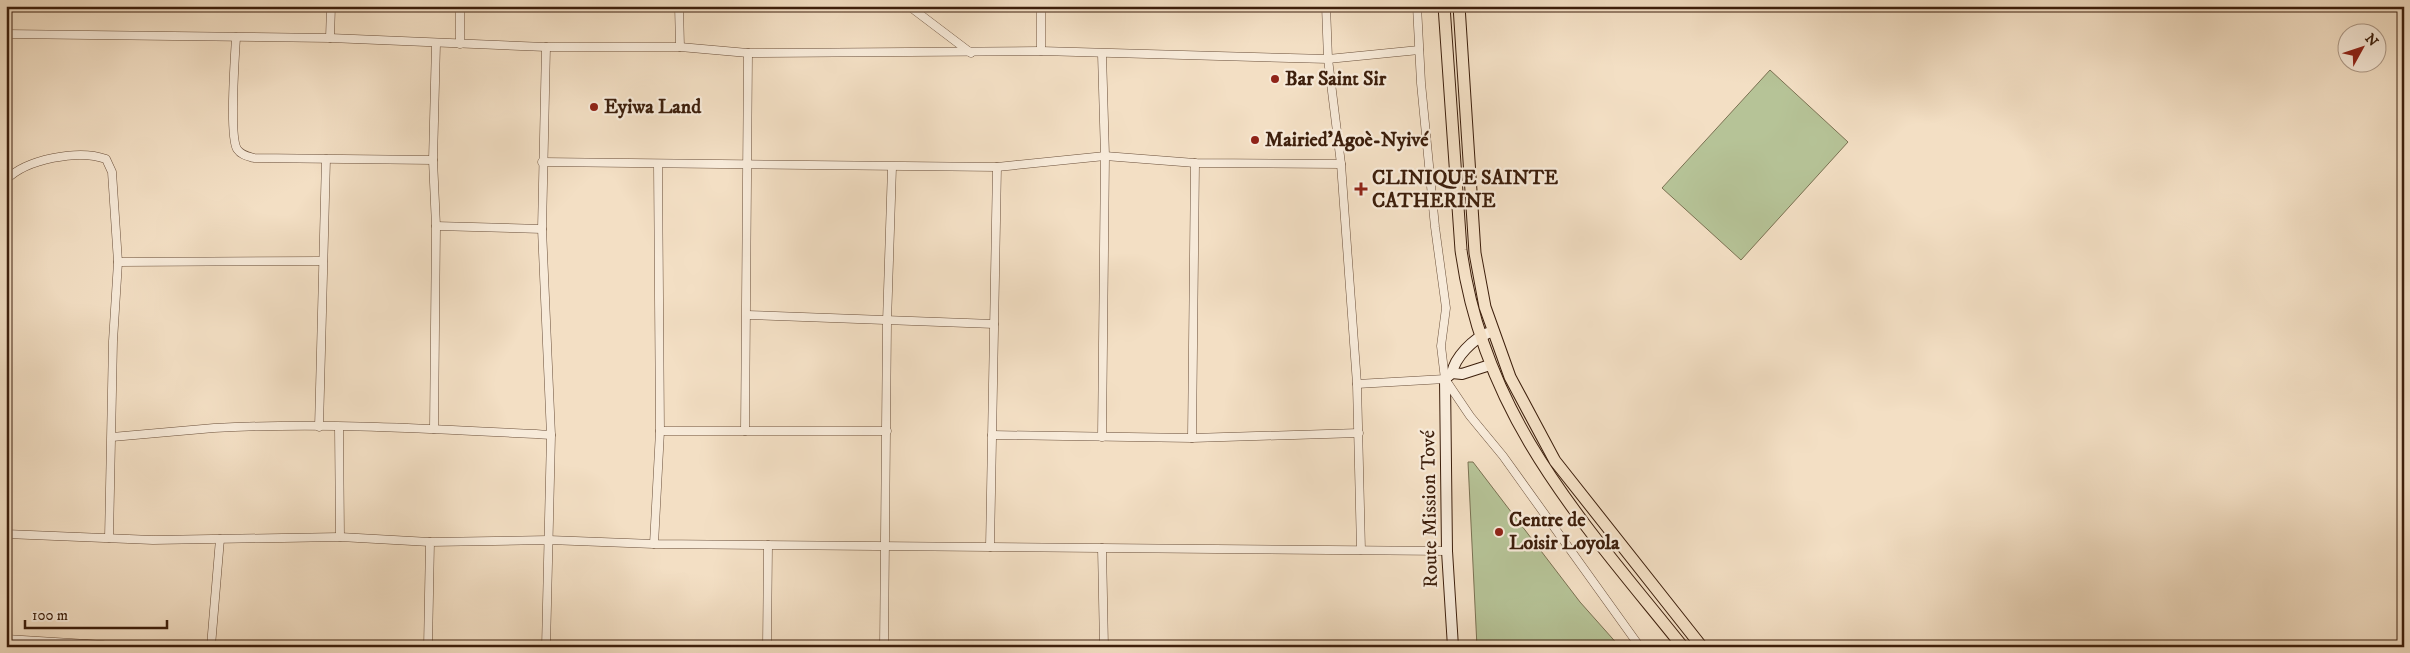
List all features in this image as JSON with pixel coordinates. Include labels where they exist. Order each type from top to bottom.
[{"type":"main road","points":[[1444,6],[1461,250],[1466,282],[1480,336],[1490,365],[1502,395],[1522,431],[1567,502],[1683,647]]},
{"type":"main road","points":[[1459,6],[1475,253],[1485,307],[1513,383],[1555,461],[1702,647]]},
{"type":"street","points":[[330,38],[331,6]]},
{"type":"street","points":[[460,6],[460,44]]},
{"type":"street","points":[[679,6],[680,47]]},
{"type":"street","points":[[909,6],[971,53]]},
{"type":"street","points":[[1040,6],[1041,51]]},
{"type":"street","points":[[1326,6],[1328,59],[1341,164],[1358,384],[1361,550]]},
{"type":"street","points":[[1417,6],[1419,50],[1435,227],[1446,308],[1442,346],[1449,376],[1470,416],[1503,456],[1640,647]]},
{"type":"street","points":[[6,34],[330,38],[436,44],[546,47],[680,47],[748,53],[971,53],[1041,51],[1328,59],[1419,50]]},
{"type":"street","points":[[236,37],[235,145],[246,156],[254,158],[433,160]]},
{"type":"street","points":[[434,429],[436,226],[433,160],[436,44]]},
{"type":"street","points":[[546,47],[542,229],[551,435],[546,647]]},
{"type":"street","points":[[745,431],[748,53]]},
{"type":"street","points":[[1102,54],[1105,156],[1102,437]]},
{"type":"street","points":[[6,180],[20,169],[50,159],[82,155],[98,156],[106,159],[112,172],[118,262],[113,341],[109,538]]},
{"type":"street","points":[[542,162],[892,168],[997,167],[1105,156],[1195,163],[1341,164]]},
{"type":"street","points":[[319,427],[326,159]]},
{"type":"street","points":[[1192,438],[1195,163]]},
{"type":"street","points":[[654,544],[660,431],[658,164]]},
{"type":"street","points":[[990,547],[997,167]]},
{"type":"street","points":[[884,647],[887,322],[892,168]]},
{"type":"street","points":[[436,226],[542,229]]},
{"type":"street","points":[[118,262],[323,261]]},
{"type":"street","points":[[746,315],[887,322],[994,324]]},
{"type":"street","points":[[1449,376],[1454,363],[1480,336],[1494,331]]},
{"type":"street","points":[[1358,384],[1449,376],[1490,365]]},
{"type":"street","name":"Route Mission Tové","points":[[1449,376],[1447,551],[1453,647]]},
{"type":"street","points":[[112,437],[215,428],[319,427],[434,429],[551,435]]},
{"type":"street","points":[[339,427],[340,537]]},
{"type":"street","points":[[660,431],[887,432]]},
{"type":"street","points":[[992,435],[1192,438],[1359,433]]},
{"type":"street","points":[[6,534],[109,538],[220,539],[340,537],[430,542],[549,540],[654,544],[1447,551]]},
{"type":"street","points":[[211,646],[220,539]]},
{"type":"street","points":[[428,647],[430,542]]},
{"type":"street","points":[[767,647],[768,545]]},
{"type":"street","points":[[1102,548],[1104,647]]},
{"type":"street","points":[[6,639],[104,646],[313,647]]},
{"type":"green space","points":[[1770,70],[1848,142],[1741,260],[1662,188]]},
{"type":"green space","name":"Centre de Loisir Loyola","points":[[1468,462],[1473,462],[1580,602],[1620,647],[1477,647]]},
{"type":"place","name":"Bar Saint Sir","points":[[1275,79]]},
{"type":"place","name":"Eyiwa Land","points":[[594,107]]},
{"type":"place","name":"Mairied'Agoè-Nyivé","points":[[1255,140]]},
{"type":"place","name":"CLINIQUE SAINTE CATHERINE","points":[[1361,189]]},
{"type":"place","name":"Centre de Loisir Loyola","points":[[1499,532]]}]
